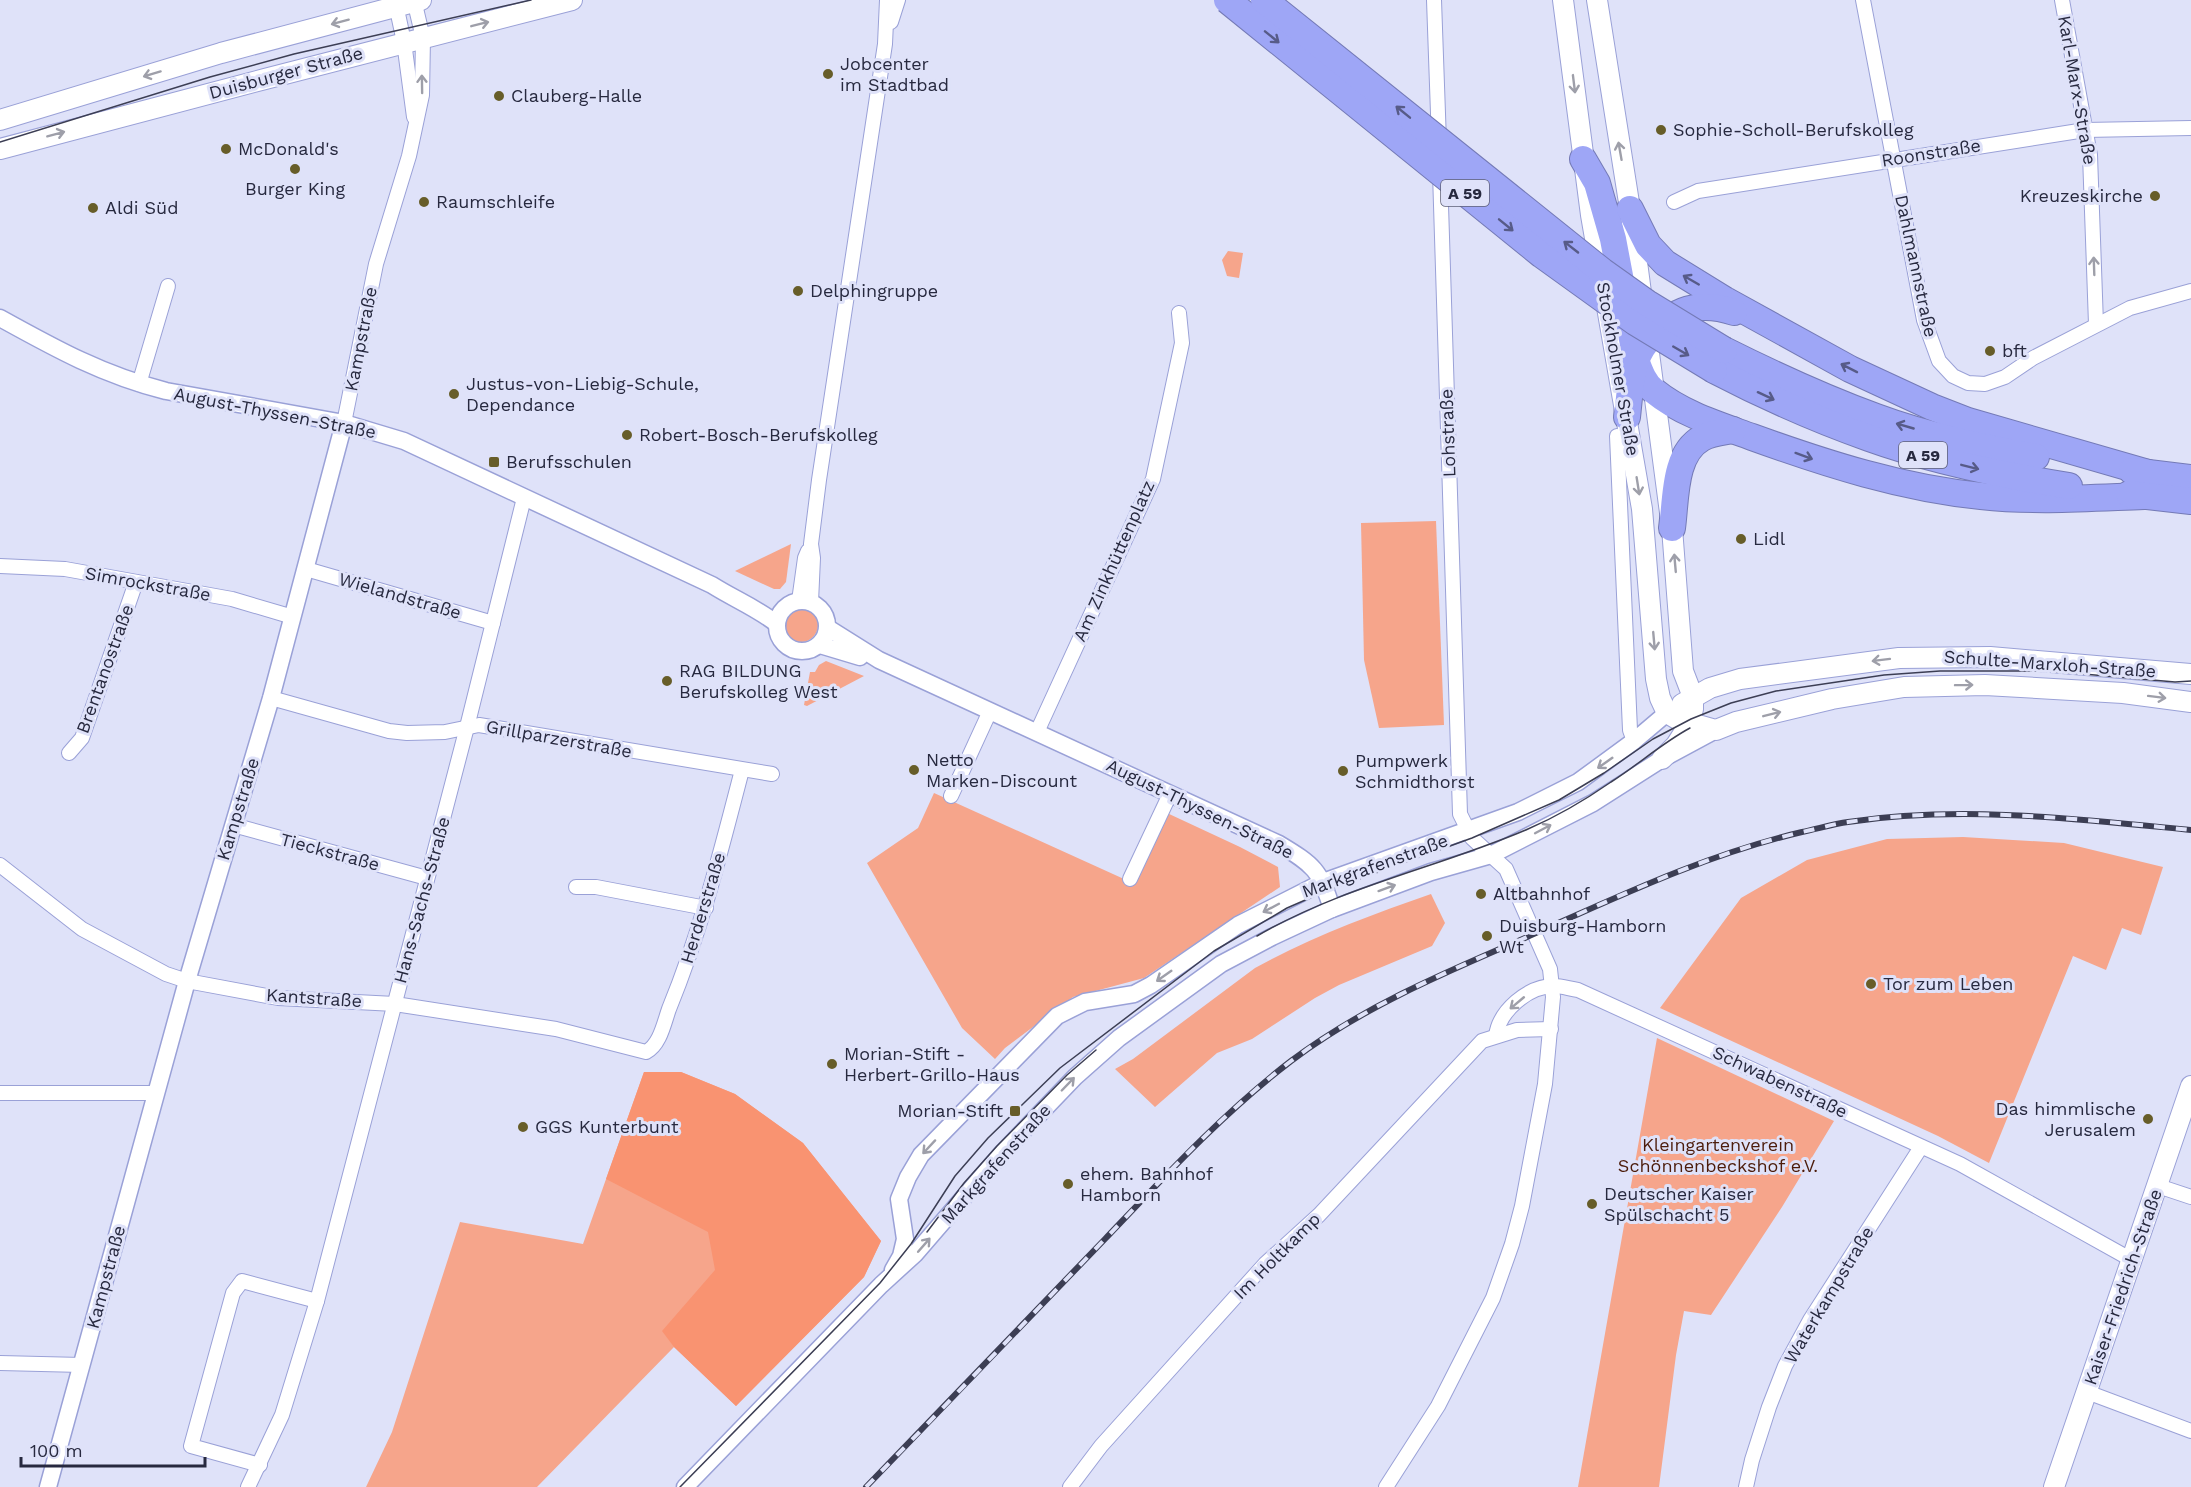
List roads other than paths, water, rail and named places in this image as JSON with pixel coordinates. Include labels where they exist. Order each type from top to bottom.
[{"type":"highway","name":"A 59","points":[[1227,0],[1542,255],[1635,322],[1719,360],[1777,376],[1877,418],[1988,448],[2146,484],[2186,489]]},
{"type":"highway","name":"A 59","points":[[1264,0],[1602,272],[1656,309],[1719,360]]},
{"type":"highway","points":[[1583,159],[1597,183],[1613,239],[1631,344],[1642,350]]},
{"type":"highway","points":[[1630,209],[1648,245],[1665,263],[1680,274],[1850,369],[1941,410],[2146,484]]},
{"type":"highway","points":[[1622,426],[1642,350],[1668,319],[1683,310],[1701,307],[1722,308],[1760,319]]},
{"type":"highway","points":[[1642,350],[1642,376],[1654,391],[1679,407],[1733,430],[1819,461],[1887,480],[1927,489],[2032,499],[2146,484]]},
{"type":"highway","points":[[1672,528],[1678,481],[1682,462],[1688,450],[1701,439],[1733,430]]},
{"type":"main road","name":"Duisburger Straße","points":[[0,149],[572,0]]},
{"type":"main road","name":"Stockholmer Straße","points":[[1563,0],[1583,159],[1622,426],[1646,541],[1656,678],[1660,698],[1667,713]]},
{"type":"main road","name":"Stockholmer Straße","points":[[1597,0],[1630,209],[1642,350]]},
{"type":"main road","name":"Duisburger Straße","points":[[0,120],[221,53],[408,2]]},
{"type":"main road","name":"Stockholmer Straße","points":[[1654,391],[1672,528],[1683,671],[1693,697],[1690,721],[1676,745],[1662,759]]},
{"type":"main road","name":"Schulte-Marxloh-Straße","points":[[1667,713],[1693,697],[1725,682],[1899,658],[1990,657],[2191,674]]},
{"type":"main road","name":"Schulte-Marxloh-Straße","points":[[1716,730],[1736,722],[1832,699],[1904,687],[1985,685],[2123,693],[2191,702]]},
{"type":"main road","points":[[1667,713],[1716,730]]},
{"type":"main road","name":"Kaiser-Friedrich-Straße","points":[[2054,1487],[2191,1086]]},
{"type":"street","points":[[798,604],[805,558],[811,544],[833,381],[885,44],[887,0]]},
{"type":"street","points":[[885,44],[898,0]]},
{"type":"street","name":"Lohstraße","points":[[1434,0],[1460,814],[1472,838],[1491,855]]},
{"type":"street","name":"Dahlmannstraße","points":[[1863,0],[1924,320],[1939,361],[1953,376],[1968,383],[1985,384],[2005,377],[2033,358],[2130,308],[2191,291]]},
{"type":"street","name":"Karl-Marx-Straße","points":[[2062,0],[2090,155],[2096,324]]},
{"type":"street","name":"Kampstraße","points":[[48,1487],[187,981],[271,698],[344,423],[376,264],[415,128],[422,95],[423,38],[408,2]]},
{"type":"street","name":"Kampstraße","points":[[408,2],[404,42],[415,128]]},
{"type":"street","name":"Roonstraße","points":[[1674,202],[1698,191],[1894,158],[2085,130],[2191,128]]},
{"type":"street","points":[[139,384],[168,286]]},
{"type":"street","name":"Am Zinkhüttenplatz","points":[[1037,732],[1153,479],[1182,343],[1179,314]]},
{"type":"street","name":"August-Thyssen-Straße","points":[[0,318],[74,358],[104,372],[139,384],[166,391],[344,423],[404,441],[712,585],[729,597],[763,613],[777,624]]},
{"type":"street","name":"Stockholmer Straße","points":[[1622,426],[1630,730],[1634,741]]},
{"type":"street","name":"Hans-Sachs-Straße","points":[[248,1487],[282,1415],[317,1301],[467,727],[524,498]]},
{"type":"street","name":"Simrockstraße","points":[[0,566],[64,569],[232,599],[293,617]]},
{"type":"street","name":"Wielandstraße","points":[[306,569],[493,623]]},
{"type":"street","name":"Brentanostraße","points":[[69,753],[82,738],[136,582]]},
{"type":"street","name":"August-Thyssen-Straße","points":[[712,585],[733,589],[768,603],[798,604]]},
{"type":"street","points":[[798,604],[824,613],[828,628],[820,645],[808,651],[795,651],[781,641],[777,624],[781,612],[798,604]]},
{"type":"street","name":"August-Thyssen-Straße","points":[[828,628],[879,660],[1279,844],[1300,857],[1317,872],[1323,882],[1332,909]]},
{"type":"street","name":"August-Thyssen-Straße","points":[[820,645],[879,660]]},
{"type":"street","name":"Grillparzerstraße","points":[[271,698],[389,731],[445,732],[479,725],[772,774]]},
{"type":"street","points":[[951,796],[990,711]]},
{"type":"street","name":"Markgrafenstraße","points":[[881,1285],[901,1256],[905,1239],[899,1199],[921,1155],[1057,1016],[1085,1002],[1134,994],[1151,985],[1238,925],[1323,882],[1518,812],[1578,782],[1634,741],[1667,713]]},
{"type":"street","name":"Markgrafenstraße","points":[[685,1487],[881,1285],[915,1254],[1003,1152],[1067,1085],[1119,1038],[1221,964],[1272,937],[1332,909],[1431,872],[1491,855],[1593,803],[1662,759],[1716,730]]},
{"type":"street","name":"Herderstraße","points":[[655,1044],[684,974],[706,908],[742,770]]},
{"type":"street","points":[[1130,879],[1170,794]]},
{"type":"street","name":"Tieckstraße","points":[[233,825],[427,878]]},
{"type":"street","points":[[1386,1487],[1438,1406],[1493,1298],[1512,1244],[1522,1206],[1545,1084],[1553,986],[1550,969],[1506,868],[1491,855]]},
{"type":"street","name":"Kantstraße","points":[[0,866],[82,929],[166,974],[187,981],[278,998],[395,1004],[556,1029],[639,1052],[646,1052],[655,1044]]},
{"type":"street","points":[[576,887],[596,887],[706,908]]},
{"type":"street","points":[[1496,1036],[1497,1024],[1509,1009],[1531,992],[1553,986]]},
{"type":"street","name":"Schwabenstraße","points":[[1553,986],[1578,990],[1960,1164],[2132,1260]]},
{"type":"street","name":"Im Holtkamp","points":[[1070,1487],[1101,1446],[1265,1264],[1319,1215],[1482,1041],[1517,1030],[1551,1029]]},
{"type":"street","points":[[0,1093],[156,1093]]},
{"type":"street","name":"Waterkampstraße","points":[[1746,1487],[1769,1407],[1785,1366],[1810,1320],[1922,1148]]},
{"type":"street","points":[[2158,1186],[2191,1197]]},
{"type":"street","points":[[260,1465],[191,1446],[233,1293],[242,1281],[317,1301]]},
{"type":"street","points":[[0,1363],[82,1365]]},
{"type":"street","points":[[2087,1392],[2191,1431]]},
{"type":"tram line","points":[[0,142],[210,77],[294,54],[531,0]]},
{"type":"tram line","points":[[680,1487],[880,1283],[911,1244],[955,1176],[988,1138],[1060,1068],[1214,951],[1287,908],[1326,891],[1472,838],[1559,800],[1604,773],[1653,739],[1691,719],[1731,703],[1776,691],[1884,675],[1940,671],[2049,671],[2175,682],[2191,681]]},
{"type":"tram line","points":[[1257,936],[1357,890],[1494,843],[1560,814],[1690,728]]},
{"type":"tram line","points":[[927,1232],[964,1183],[997,1146],[1067,1075],[1096,1050]]},
{"type":"railway","points":[[866,1487],[1218,1124],[1266,1081],[1317,1042],[1401,994],[1588,910],[1693,866],[1765,842],[1837,824],[1891,817],[1976,814],[2063,818],[2191,830]]},
{"type":"place","name":"Jobcenter im Stadtbad","points":[[828,74]]},
{"type":"place","name":"Clauberg-Halle","points":[[499,96]]},
{"type":"place","name":"Sophie-Scholl-Berufskolleg","points":[[1661,130]]},
{"type":"place","name":"McDonald's","points":[[226,149]]},
{"type":"place","name":"Burger King","points":[[295,169]]},
{"type":"place","name":"Kreuzeskirche","points":[[2155,196]]},
{"type":"place","name":"Raumschleife","points":[[424,202]]},
{"type":"place","name":"Aldi Süd","points":[[93,208]]},
{"type":"place","name":"Delphingruppe","points":[[798,291]]},
{"type":"place","name":"bft","points":[[1990,351]]},
{"type":"place","name":"Justus-von-Liebig-Schule, Dependance","points":[[454,394]]},
{"type":"place","name":"Robert-Bosch-Berufskolleg","points":[[627,435]]},
{"type":"place","name":"Berufsschulen","points":[[494,462]]},
{"type":"place","name":"Lidl","points":[[1741,539]]},
{"type":"place","name":"RAG BILDUNG Berufskolleg West","points":[[667,681]]},
{"type":"place","name":"Netto Marken-Discount","points":[[914,770]]},
{"type":"place","name":"Pumpwerk Schmidthorst","points":[[1343,771]]},
{"type":"place","name":"Altbahnhof","points":[[1481,894]]},
{"type":"place","name":"Duisburg-Hamborn Wt","points":[[1487,936]]},
{"type":"place","name":"Tor zum Leben","points":[[1871,984]]},
{"type":"place","name":"Morian-Stift - Herbert-Grillo-Haus","points":[[832,1064]]},
{"type":"place","name":"Morian-Stift","points":[[1015,1111]]},
{"type":"place","name":"Das himmlische Jerusalem","points":[[2148,1119]]},
{"type":"place","name":"GGS Kunterbunt","points":[[523,1127]]},
{"type":"place","name":"ehem. Bahnhof Hamborn","points":[[1068,1184]]},
{"type":"place","name":"Deutscher Kaiser Spülschacht 5","points":[[1592,1204]]},
{"type":"park label","name":"Kleingartenverein Schönnenbeckshof e.V.","points":[[1718,1155]]}]
